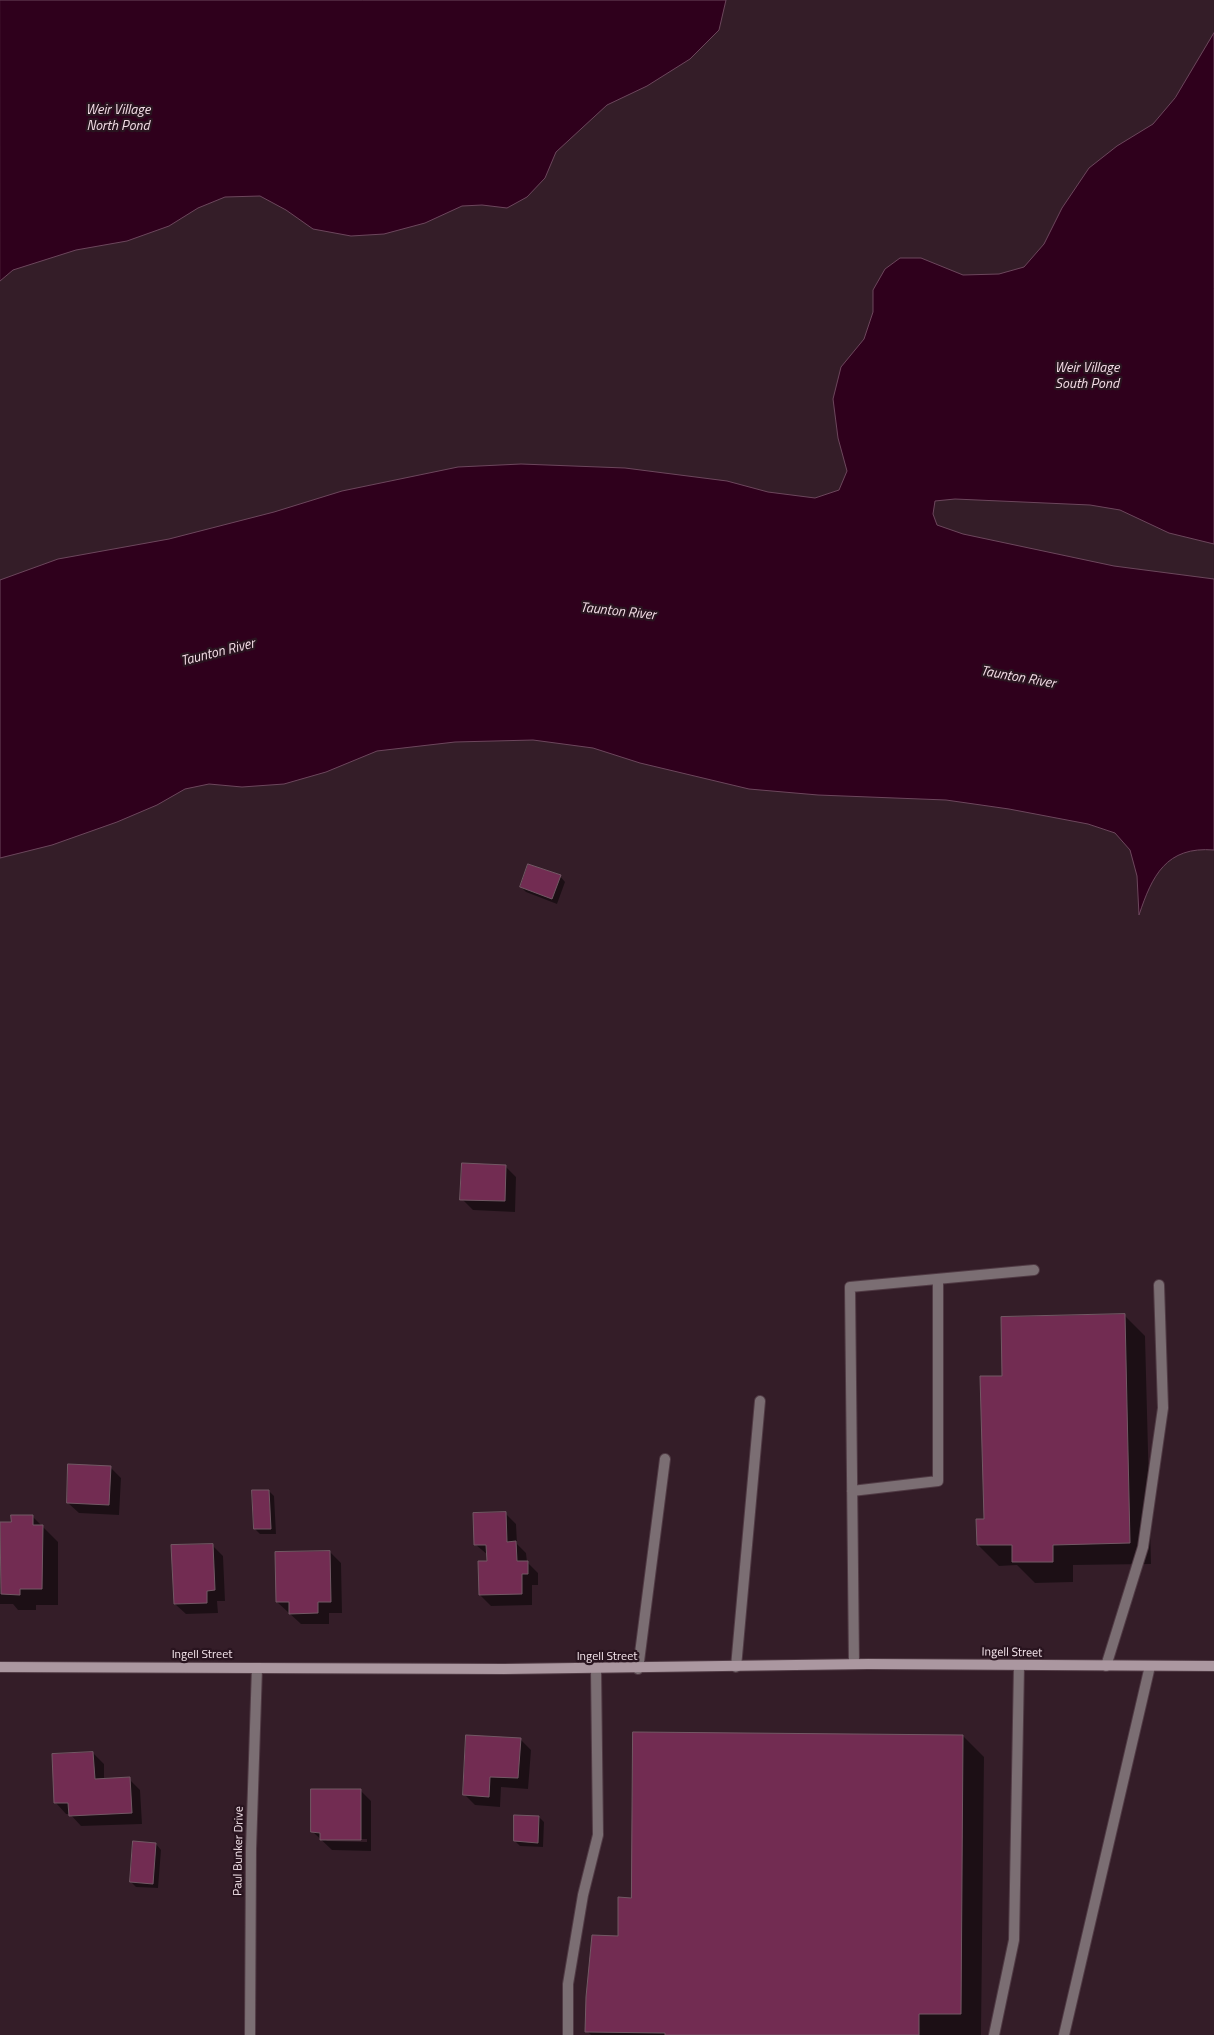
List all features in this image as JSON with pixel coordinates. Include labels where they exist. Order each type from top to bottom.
[{"type":"street","points":[[854,1664],[850,1287],[1034,1270]]},
{"type":"street","points":[[852,1491],[938,1481],[938,1278]]},
{"type":"street","points":[[1106,1666],[1143,1548],[1163,1408],[1158,1285]]},
{"type":"street","points":[[736,1667],[760,1401]]},
{"type":"street","points":[[638,1669],[665,1459]]},
{"type":"street","name":"Ingell Street","points":[[0,1667],[638,1669],[854,1664],[1214,1666]]},
{"type":"street","points":[[994,2035],[1014,1940],[1019,1666]]},
{"type":"street","points":[[1064,2035],[1150,1666]]},
{"type":"street","name":"Paul Bunker Drive","points":[[250,2035],[251,1849],[257,1668]]},
{"type":"street","points":[[568,2035],[568,1984],[583,1895],[598,1835],[596,1669]]},
{"type":"water","name":"Weir Village North Pond","points":[[0,0],[726,0],[719,30],[690,59],[647,86],[607,105],[556,152],[545,178],[527,197],[507,208],[482,205],[462,206],[425,223],[384,234],[351,236],[313,229],[286,210],[260,196],[225,197],[198,208],[169,226],[127,241],[76,250],[13,270],[0,281]]},
{"type":"water","points":[[1214,33],[1214,544],[1169,533],[1120,510],[1090,505],[955,499],[935,501],[933,514],[937,525],[963,534],[1114,566],[1214,579],[1214,850],[1198,850],[1184,853],[1163,866],[1149,888],[1139,915],[1137,876],[1130,850],[1115,833],[1088,824],[1009,809],[946,800],[818,795],[749,789],[640,763],[593,748],[533,740],[455,742],[377,751],[326,772],[284,784],[242,787],[209,784],[185,789],[157,805],[117,822],[52,845],[0,858],[0,580],[58,559],[169,539],[274,512],[342,491],[458,467],[521,464],[625,468],[727,481],[768,492],[815,498],[839,490],[847,471],[838,438],[833,399],[841,367],[864,339],[873,312],[873,290],[885,269],[900,258],[921,258],[963,275],[999,274],[1024,267],[1044,244],[1062,208],[1089,168],[1117,146],[1153,124],[1175,98]]},
{"type":"building","points":[[528,864],[561,875],[552,899],[520,887]]},
{"type":"building","points":[[462,1163],[506,1165],[505,1201],[460,1200]]},
{"type":"building","points":[[1125,1314],[1130,1543],[1053,1545],[1053,1562],[1012,1562],[1012,1545],[977,1545],[976,1519],[984,1519],[980,1376],[1002,1376],[1001,1317]]},
{"type":"building","points":[[68,1464],[111,1466],[109,1505],[67,1503]]},
{"type":"building","points":[[252,1490],[269,1490],[271,1529],[254,1529]]},
{"type":"building","points":[[506,1512],[507,1542],[516,1541],[517,1561],[528,1561],[528,1574],[522,1574],[522,1594],[479,1595],[478,1561],[487,1561],[486,1545],[474,1545],[473,1513]]},
{"type":"building","points":[[11,1515],[33,1515],[33,1525],[43,1525],[42,1589],[20,1589],[20,1595],[1,1594],[0,1522],[11,1522]]},
{"type":"building","points":[[213,1544],[215,1590],[207,1591],[207,1603],[174,1604],[171,1545]]},
{"type":"building","points":[[330,1551],[331,1602],[318,1602],[318,1613],[289,1614],[289,1602],[276,1602],[275,1552]]},
{"type":"building","points":[[633,1732],[963,1735],[961,2014],[919,2014],[919,2035],[665,2035],[665,2033],[585,2032],[586,1997],[592,1935],[618,1936],[618,1897],[631,1898]]},
{"type":"building","points":[[466,1735],[521,1738],[518,1778],[490,1777],[489,1797],[463,1795]]},
{"type":"building","points":[[93,1752],[95,1779],[130,1777],[132,1813],[69,1816],[68,1803],[54,1803],[52,1754]]},
{"type":"building","points":[[311,1789],[361,1789],[361,1840],[320,1840],[320,1833],[311,1832]]},
{"type":"building","points":[[514,1815],[539,1816],[538,1843],[514,1841]]},
{"type":"building","points":[[133,1841],[156,1843],[153,1884],[130,1882]]},
{"type":"water label","name":"Weir Village South Pond","points":[[1087,378]]},
{"type":"water label","name":"Taunton River","points":[[618,612]]},
{"type":"water label","name":"Taunton River","points":[[218,653]]},
{"type":"water label","name":"Taunton River","points":[[1018,678]]}]
